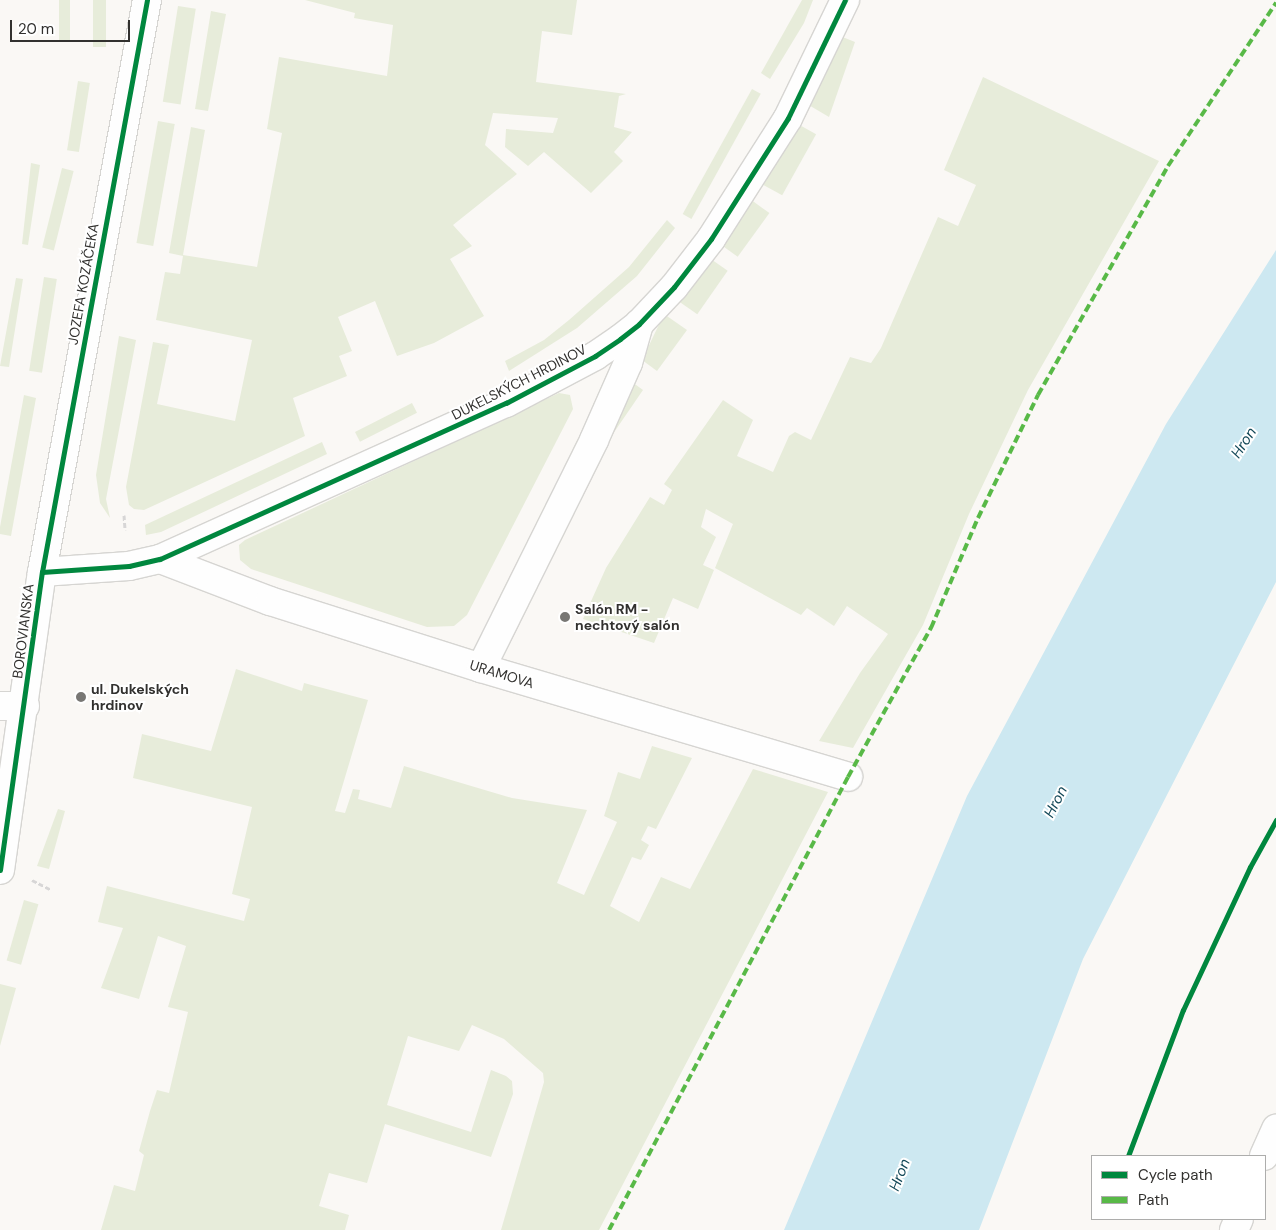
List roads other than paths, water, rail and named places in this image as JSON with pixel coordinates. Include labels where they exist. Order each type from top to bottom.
[{"type":"street","name":"JOZEFA KOZÁČEKA","points":[[42,572],[147,0]]},
{"type":"street","name":"DUKELSKÝCH HRDINOV","points":[[42,572],[129,566],[160,560],[506,403],[595,356],[639,324],[695,263],[788,118],[845,0]]},
{"type":"street","name":"DUKELSKÝCH HRDINOV","points":[[481,668],[594,440],[628,363],[639,324]]},
{"type":"street","name":"URAMOVA","points":[[160,560],[270,601],[481,668],[848,777]]},
{"type":"street","name":"BOROVIANSKA","points":[[0,870],[12,706],[42,572]]},
{"type":"water","name":"Hron","points":[[1276,250],[1276,582],[1083,959],[979,1230],[784,1230],[967,796],[1166,424]]},
{"type":"place","name":"Salón RM - nechtový salón","points":[[565,617]]},
{"type":"place","name":"ul. Dukelských hrdinov","points":[[81,697]]}]
